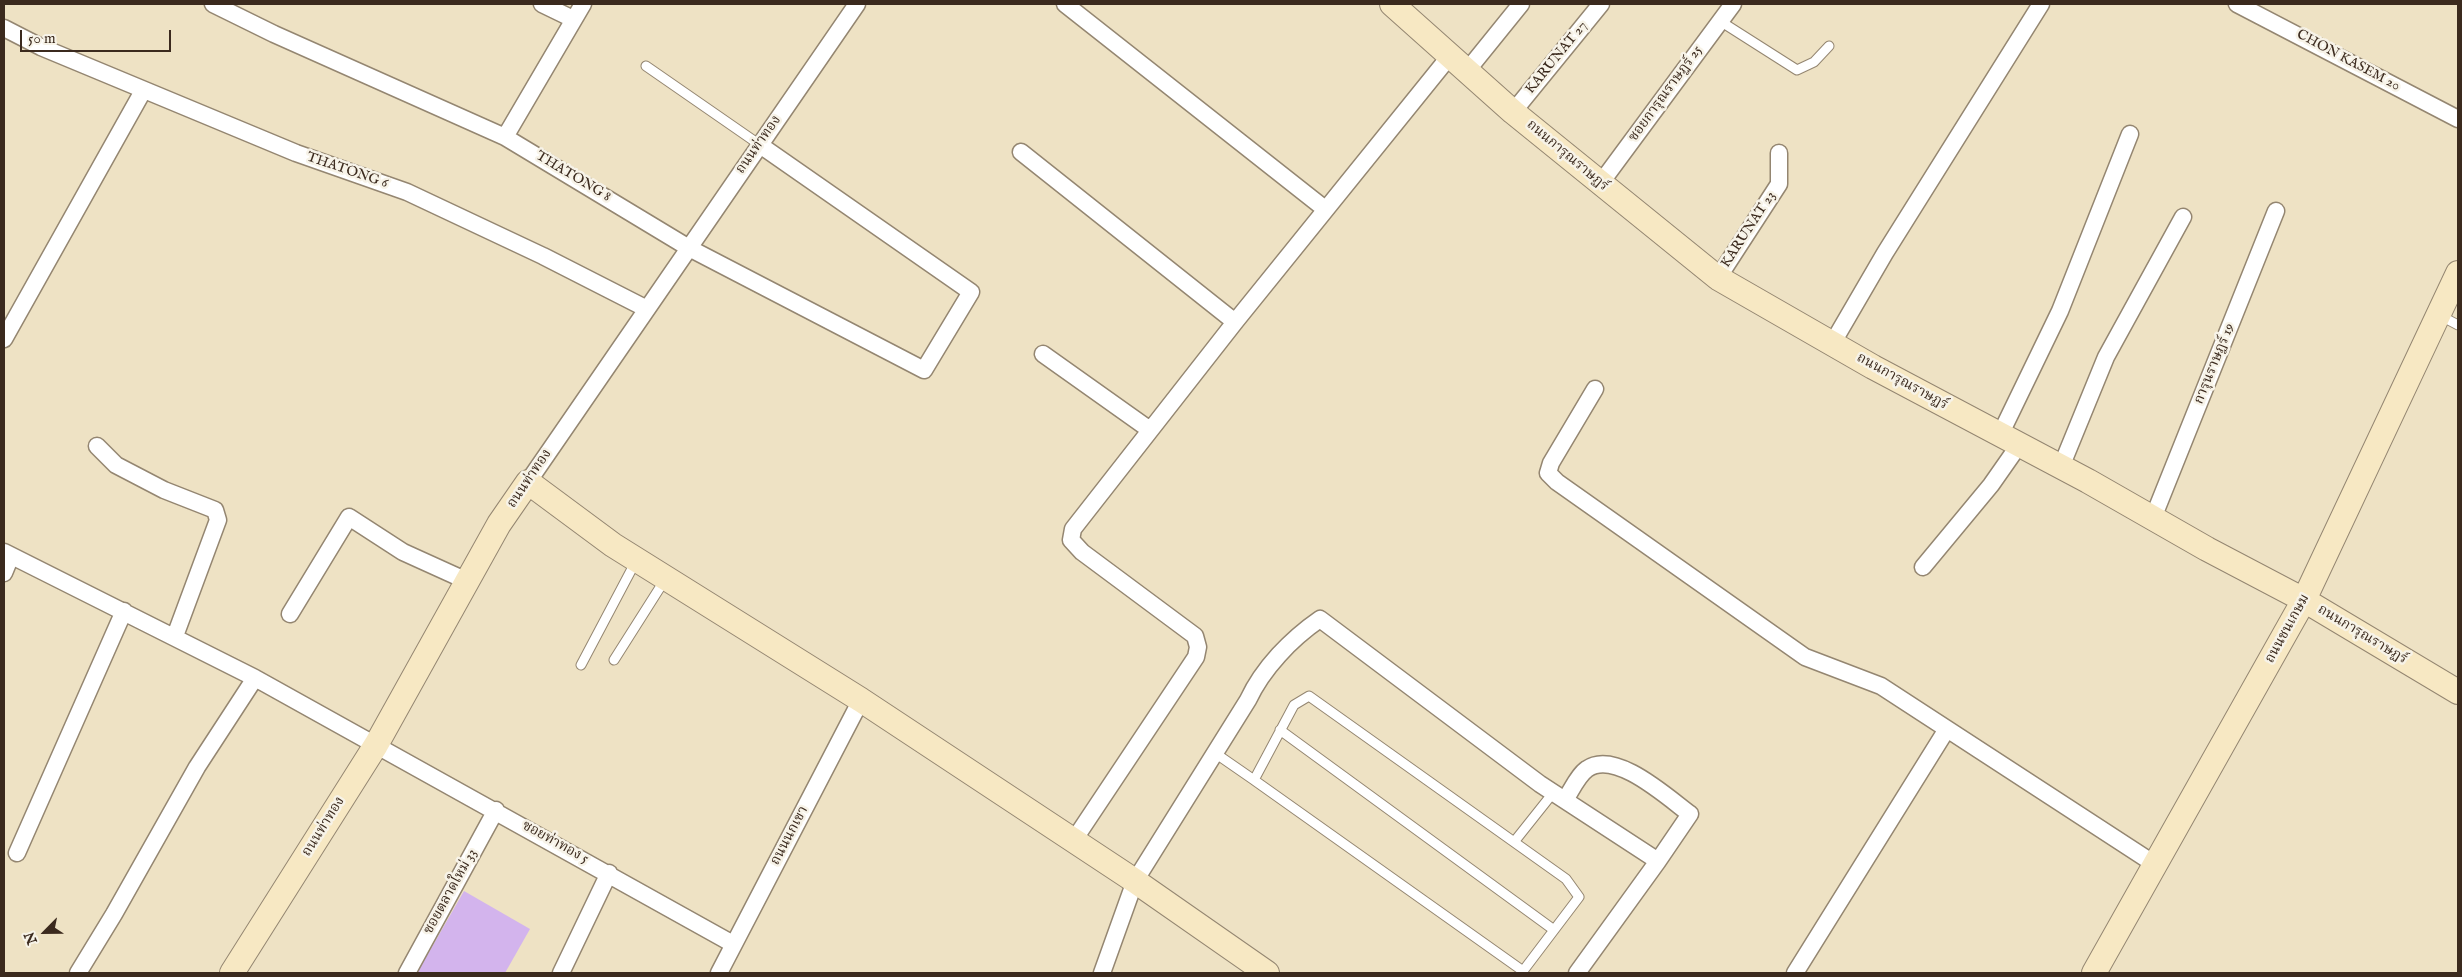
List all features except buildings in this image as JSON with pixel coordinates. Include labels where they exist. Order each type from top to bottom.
[{"type":"street","name":"THATONG 8","points":[[213,4],[274,34],[506,137],[689,248],[924,370],[970,292],[760,145]]},
{"type":"street","points":[[542,4],[573,19]]},
{"type":"street","points":[[506,137],[583,4]]},
{"type":"street","name":"ถนนท่าทอง","points":[[232,973],[376,745],[499,524],[857,4]]},
{"type":"street","points":[[1065,4],[1325,209]]},
{"type":"street","name":"ถนนการุณราษฏร์","points":[[1392,4],[1514,112],[1600,184],[1718,278],[1832,344],[2304,600],[2458,692]]},
{"type":"street","points":[[1074,840],[1196,657],[1198,647],[1195,636],[1082,552],[1071,540],[1073,529],[1325,209],[1458,64],[1521,4]]},
{"type":"street","name":"KARUNAT 27","points":[[1514,112],[1601,4]]},
{"type":"street","name":"ซอยการุณราษฎร์ 25","points":[[1600,184],[1733,4]]},
{"type":"street","points":[[1832,344],[1891,245],[2041,4]]},
{"type":"street","name":"CHON KASEM 20","points":[[2237,4],[2458,119]]},
{"type":"street","name":"THATONG 6","points":[[4,28],[41,48],[143,91],[296,153],[407,192],[543,256],[647,309]]},
{"type":"street","points":[[4,339],[143,91]]},
{"type":"street","points":[[1923,567],[1991,485],[2130,134]]},
{"type":"street","points":[[1021,152],[1235,322]]},
{"type":"street","name":"KARUNAT 23","points":[[1718,278],[1779,184],[1778,153]]},
{"type":"street","name":"การุนราษฏร์ 19","points":[[2153,518],[2276,211]]},
{"type":"street","points":[[2061,467],[2106,357],[2182,217]]},
{"type":"street","name":"ถนนชนเกษม","points":[[2094,973],[2304,600],[2448,320],[2458,273]]},
{"type":"street","points":[[1043,354],[1150,430]]},
{"type":"street","points":[[1595,388],[1551,463],[1548,472],[1557,482],[1804,657],[1881,686],[2156,865]]},
{"type":"street","points":[[97,446],[116,466],[164,490],[215,510],[218,520],[175,636]]},
{"type":"street","points":[[528,482],[637,560],[861,700],[1136,881],[1267,973]]},
{"type":"street","points":[[290,614],[349,517],[403,552],[467,581]]},
{"type":"street","points":[[4,573],[8,554]]},
{"type":"street","name":"ซอยท่าทอง 5","points":[[8,554],[175,636],[255,678],[496,810],[733,944]]},
{"type":"street","points":[[17,853],[124,611]]},
{"type":"street","points":[[1102,973],[1136,881],[1256,684],[1298,634],[1320,619],[1559,796],[1658,861]]},
{"type":"street","points":[[78,973],[114,914],[197,767],[255,678]]},
{"type":"street","name":"ถนนนกเขา","points":[[719,973],[861,700]]},
{"type":"street","points":[[1794,973],[1946,729]]},
{"type":"street","points":[[1559,796],[1586,770],[1598,764],[1618,765],[1690,814],[1577,973]]},
{"type":"street","name":"ซอยตลาดใหม่ 33","points":[[406,973],[496,810]]},
{"type":"street","points":[[561,973],[609,873]]},
{"type":"lane","points":[[1720,21],[1797,70],[1814,62],[1829,46]]},
{"type":"lane","points":[[646,66],[760,145]]},
{"type":"lane","points":[[581,665],[637,560]]},
{"type":"lane","points":[[614,660],[666,578]]},
{"type":"lane","points":[[1215,752],[1254,780],[1522,972],[1579,897],[1566,878],[1309,696],[1294,705],[1254,780]]},
{"type":"lane","points":[[1280,730],[1554,930]]},
{"type":"lane","points":[[1514,842],[1559,796]]}]
